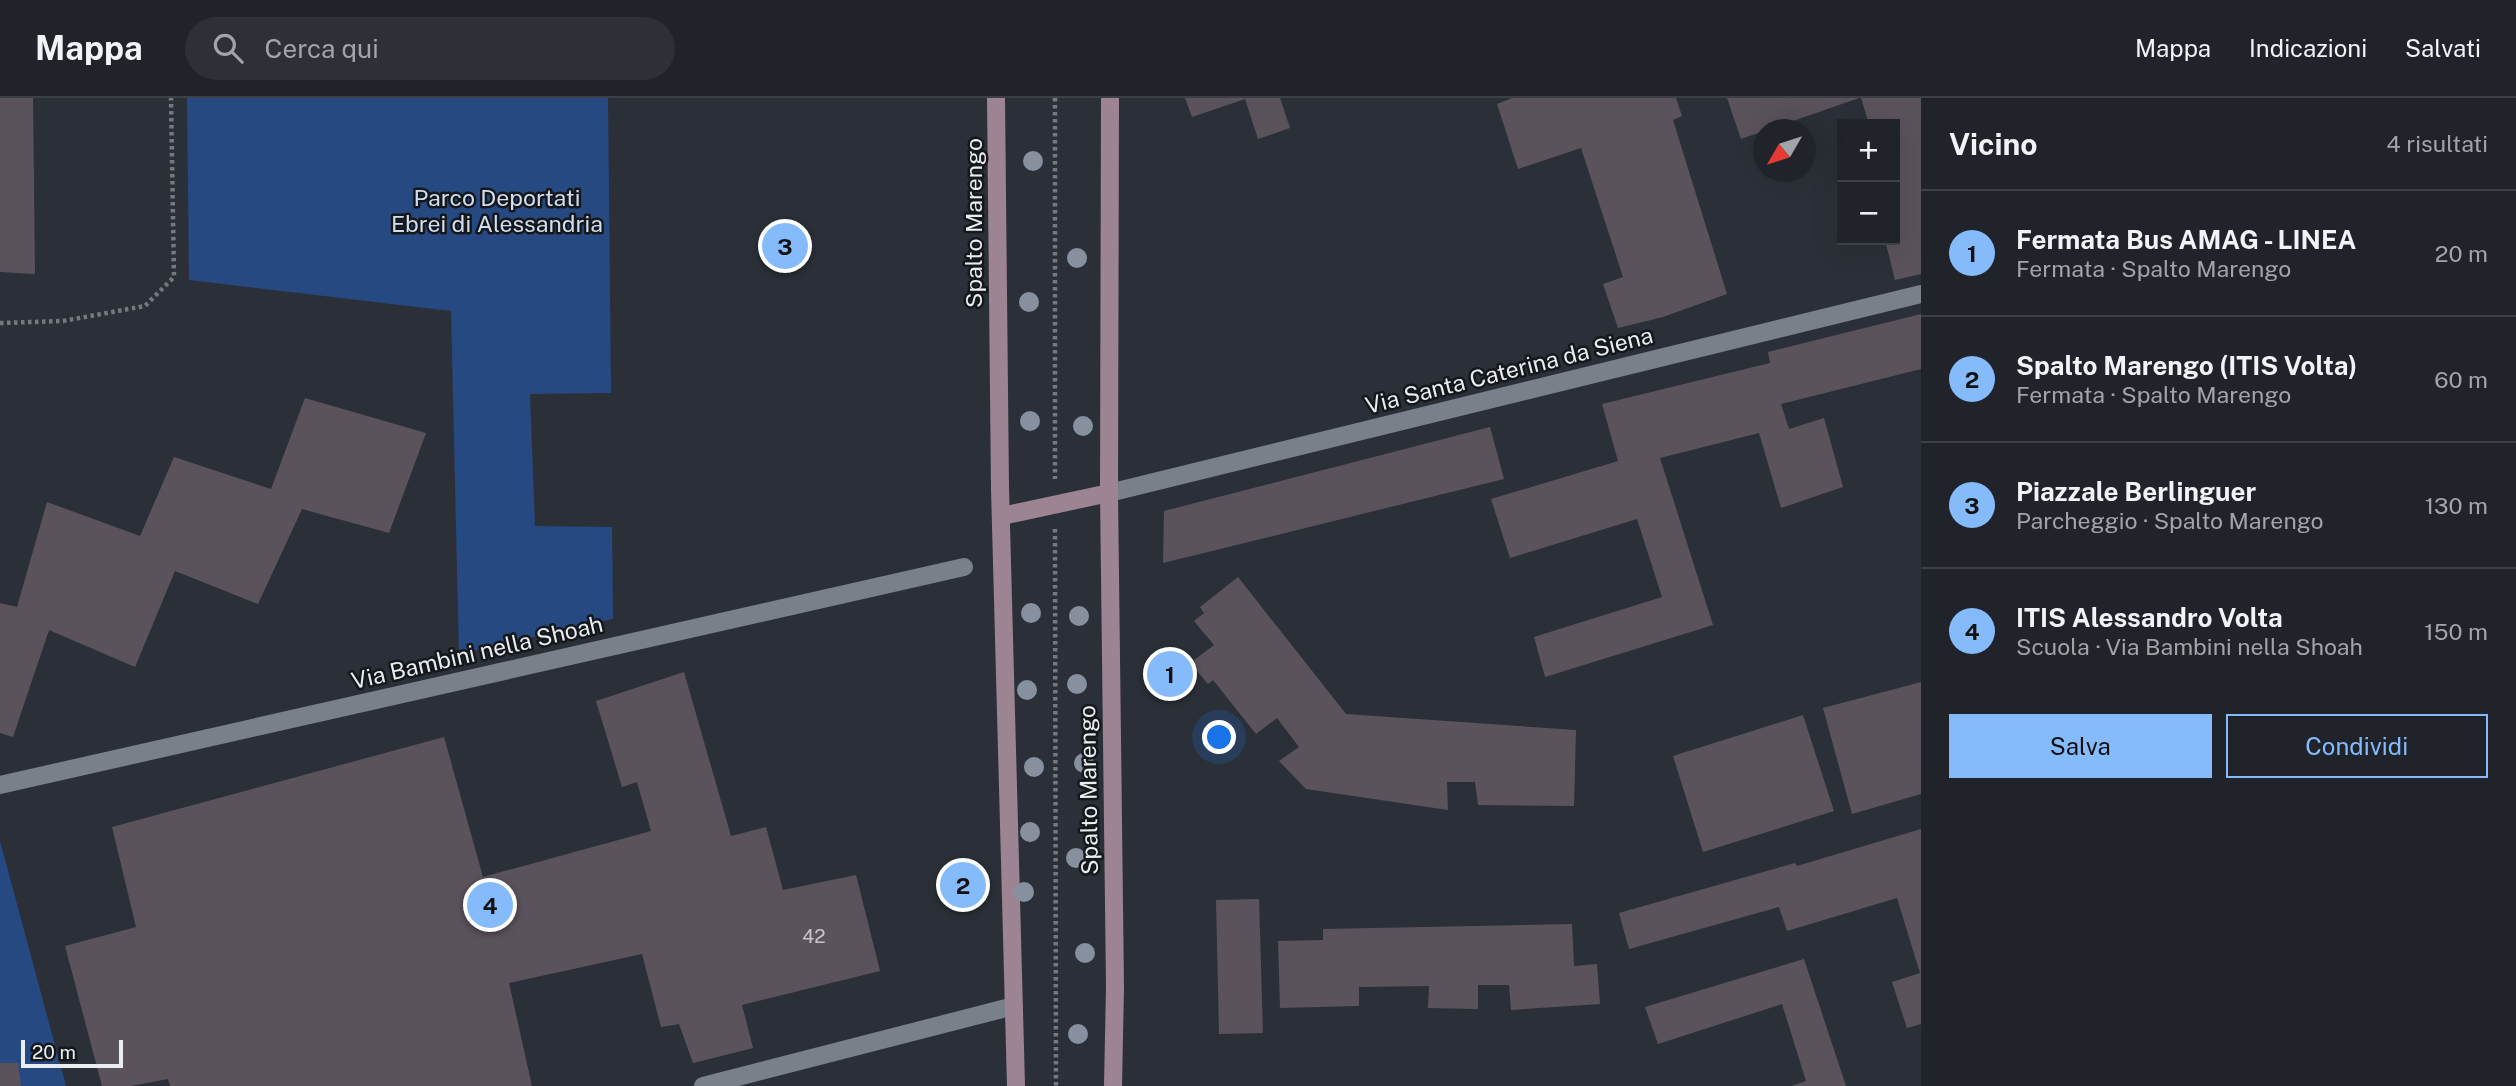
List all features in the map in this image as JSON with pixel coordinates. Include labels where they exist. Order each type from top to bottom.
[{"type":"main road","name":"Spalto Marengo","points":[[996,98],[1002,516],[1016,1086]]},
{"type":"main road","name":"Spalto Marengo","points":[[1111,98],[1109,493],[1115,987],[1113,1086]]},
{"type":"main road","points":[[1002,516],[1109,493]]},
{"type":"street","name":"Via Santa Caterina da Siena","points":[[1109,493],[1921,294]]},
{"type":"street","name":"Via Bambini nella Shoah","points":[[0,785],[964,566]]},
{"type":"street","points":[[703,1086],[1014,1006]]},
{"type":"path","points":[[0,323],[63,321],[145,306],[174,277],[171,98]]},
{"type":"path","points":[[1055,98],[1056,1086]]},
{"type":"green space","name":"Parco Deportati Ebrei di Alessandria","points":[[187,98],[608,98],[611,393],[530,394],[535,526],[612,527],[613,619],[459,654],[451,311],[189,280]]},
{"type":"green space","points":[[0,841],[66,1086],[0,1086]]},
{"type":"building","points":[[0,98],[33,98],[35,274],[0,272]]},
{"type":"building","points":[[1185,98],[1280,98],[1290,128],[1258,139],[1245,99],[1192,117]]},
{"type":"building","points":[[1512,98],[1676,98],[1682,116],[1673,120],[1727,294],[1663,317],[1618,328],[1603,284],[1623,277],[1581,148],[1518,169],[1497,104]]},
{"type":"building","points":[[1727,98],[1859,98],[1799,119],[1753,119],[1753,135],[1741,139]]},
{"type":"building","points":[[1861,98],[1921,98],[1921,274],[1895,280],[1886,245],[1900,245],[1900,119],[1867,119]]},
{"type":"building","points":[[1921,314],[1921,369],[1781,404],[1789,429],[1824,418],[1843,487],[1781,508],[1759,433],[1660,458],[1713,625],[1545,677],[1534,637],[1662,597],[1637,519],[1510,558],[1491,499],[1618,461],[1602,404],[1770,363],[1768,352]]},
{"type":"building","points":[[305,398],[426,433],[389,533],[302,509],[258,604],[175,571],[135,667],[49,630],[13,737],[0,733],[0,603],[17,607],[47,502],[140,536],[174,457],[271,489]]},
{"type":"building","points":[[1490,427],[1504,479],[1163,563],[1164,511]]},
{"type":"building","points":[[1238,577],[1346,714],[1576,730],[1574,806],[1478,805],[1475,782],[1447,782],[1448,810],[1306,789],[1279,761],[1299,747],[1277,718],[1256,734],[1213,680],[1208,684],[1190,663],[1214,645],[1194,621],[1204,613],[1200,607]]},
{"type":"building","points":[[684,672],[731,836],[766,827],[783,890],[856,875],[880,971],[742,1005],[753,1048],[693,1063],[679,1024],[661,1027],[642,954],[509,983],[532,1086],[170,1086],[168,1079],[131,1086],[102,1086],[65,946],[136,927],[112,827],[444,737],[483,877],[651,831],[637,782],[622,787],[596,701]]},
{"type":"building","points":[[1921,682],[1921,794],[1852,814],[1823,708]]},
{"type":"building","points":[[1803,715],[1834,811],[1703,852],[1673,756]]},
{"type":"building","points":[[1921,829],[1921,1024],[1907,1028],[1892,982],[1920,973],[1897,898],[1787,931],[1779,907],[1629,949],[1619,913],[1795,863],[1797,866]]},
{"type":"building","points":[[956,861],[963,861],[963,882],[956,881]]},
{"type":"building","points":[[1259,899],[1263,1033],[1219,1034],[1216,900]]},
{"type":"building","points":[[1572,924],[1574,966],[1597,964],[1600,1004],[1511,1010],[1509,985],[1478,985],[1478,1009],[1428,1008],[1429,986],[1359,987],[1359,1006],[1280,1008],[1278,941],[1323,940],[1323,929]]},
{"type":"building","points":[[1804,959],[1846,1086],[1791,1086],[1806,1081],[1782,1004],[1658,1044],[1645,1007]]},
{"type":"building","points":[[0,1063],[18,1063],[21,1086],[0,1086]]},
{"type":"place","name":"Piazzale Berlinguer","points":[[785,246]]},
{"type":"place","name":"Fermata Bus AMAG - LINEA","points":[[1170,674]]},
{"type":"place","name":"Spalto Marengo (ITIS Volta)","points":[[963,885]]},
{"type":"place","name":"ITIS Alessandro Volta","points":[[490,905]]}]
